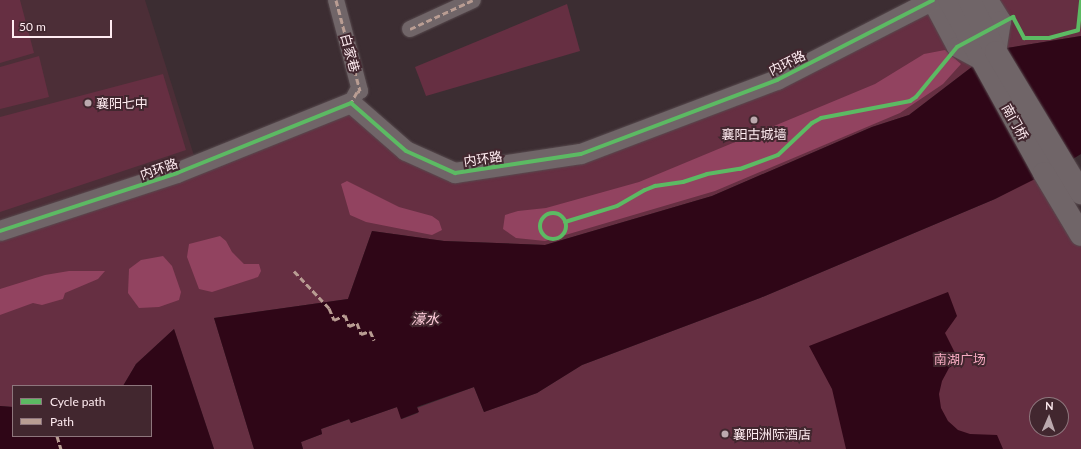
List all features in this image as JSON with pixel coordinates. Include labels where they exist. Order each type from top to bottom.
[{"type":"main road","points":[[948,0],[989,56]]},
{"type":"main road","points":[[969,0],[989,56]]},
{"type":"main road","name":"南门桥","points":[[989,56],[1059,178]]},
{"type":"main road","points":[[1059,178],[1081,193]]},
{"type":"main road","points":[[1059,178],[1081,235]]},
{"type":"street","name":"白家巷","points":[[336,0],[360,91],[357,92],[351,103]]},
{"type":"street","points":[[410,29],[473,0]]},
{"type":"street","name":"内环路","points":[[0,231],[177,173],[351,103],[406,151],[455,173],[581,154],[777,80],[932,0]]},
{"type":"street","points":[[932,0],[957,47],[989,56],[1001,22],[988,0]]},
{"type":"shaded area","name":"襄阳七中","points":[[0,0],[145,0],[197,165],[0,231]]},
{"type":"shaded area","points":[[945,50],[961,64],[943,84],[900,113],[715,191],[545,241],[516,238],[503,229],[505,215],[518,211],[546,208],[639,182],[875,84],[924,54]]},
{"type":"shaded area","points":[[347,181],[399,207],[432,216],[439,221],[442,230],[432,235],[366,222],[350,215],[341,184]]},
{"type":"shaded area","points":[[220,236],[226,241],[232,252],[244,264],[259,264],[261,271],[258,277],[212,292],[199,289],[187,257],[189,244]]},
{"type":"shaded area","points":[[163,256],[172,266],[181,292],[179,300],[159,307],[139,308],[128,293],[129,269],[141,260]]},
{"type":"shaded area","points":[[69,271],[105,271],[98,279],[65,293],[63,299],[42,305],[33,303],[0,315],[0,289],[45,275]]},
{"type":"green space","points":[[0,0],[20,0],[34,53],[0,63]]},
{"type":"green space","points":[[933,0],[1081,0],[1081,36],[994,50],[909,115],[872,127],[712,196],[545,245],[444,241],[372,231],[348,299],[214,318],[254,449],[214,449],[174,329],[136,364],[124,385],[12,385],[12,407],[0,406],[0,221],[351,103],[455,173],[581,154],[777,80]]},
{"type":"green space","points":[[567,4],[580,51],[426,96],[415,67]]},
{"type":"green space","points":[[39,56],[49,97],[0,109],[0,67]]},
{"type":"green space","points":[[163,74],[186,150],[0,212],[0,117]]},
{"type":"green space","name":"南湖广场","points":[[1044,173],[1081,235],[1081,449],[303,449],[301,442],[322,434],[321,429],[350,419],[351,423],[397,407],[402,419],[418,413],[417,408],[474,387],[484,412],[537,393],[582,365],[760,298],[995,199]]},
{"type":"water","name":"濠水","points":[[1081,36],[1081,154],[1063,165],[995,199],[760,298],[582,365],[537,393],[484,412],[474,387],[417,407],[419,412],[401,419],[397,407],[351,423],[349,419],[321,429],[322,434],[301,442],[303,449],[254,449],[214,318],[348,299],[372,231],[444,241],[545,245],[712,196],[872,127],[909,115],[994,50]]},
{"type":"water","points":[[948,292],[957,316],[945,333],[959,361],[949,368],[942,381],[939,394],[941,408],[948,421],[958,430],[970,434],[997,435],[1003,449],[846,449],[832,389],[809,346]]},
{"type":"water","points":[[174,329],[214,449],[0,449],[0,406],[12,407],[12,437],[152,437],[152,385],[124,385],[136,364]]},
{"type":"marked path","points":[[336,0],[360,91],[357,92],[351,103]]},
{"type":"marked path","points":[[410,29],[473,0]]},
{"type":"marked path","points":[[294,271],[329,308],[334,320],[345,315],[349,326],[357,323],[361,334],[370,331],[374,340]]},
{"type":"marked path","points":[[57,437],[61,449]]},
{"type":"cycle path","points":[[0,231],[177,173],[351,103],[406,151],[455,173],[581,154],[777,80],[933,0]]},
{"type":"cycle path","points":[[565,222],[617,206],[655,186],[683,182],[707,174],[740,169],[778,155],[812,123],[821,118],[910,101],[916,97],[957,47],[1013,17],[1024,38],[1049,38],[1078,30],[1081,0]]},
{"type":"cycle path","points":[[553,213],[562,217],[566,226],[562,235],[553,239],[544,235],[540,226],[544,217],[553,213]]},
{"type":"place","name":"襄阳七中","points":[[88,103]]},
{"type":"place","name":"襄阳古城墙","points":[[754,120]]},
{"type":"place","name":"襄阳洲际酒店","points":[[725,434]]}]
